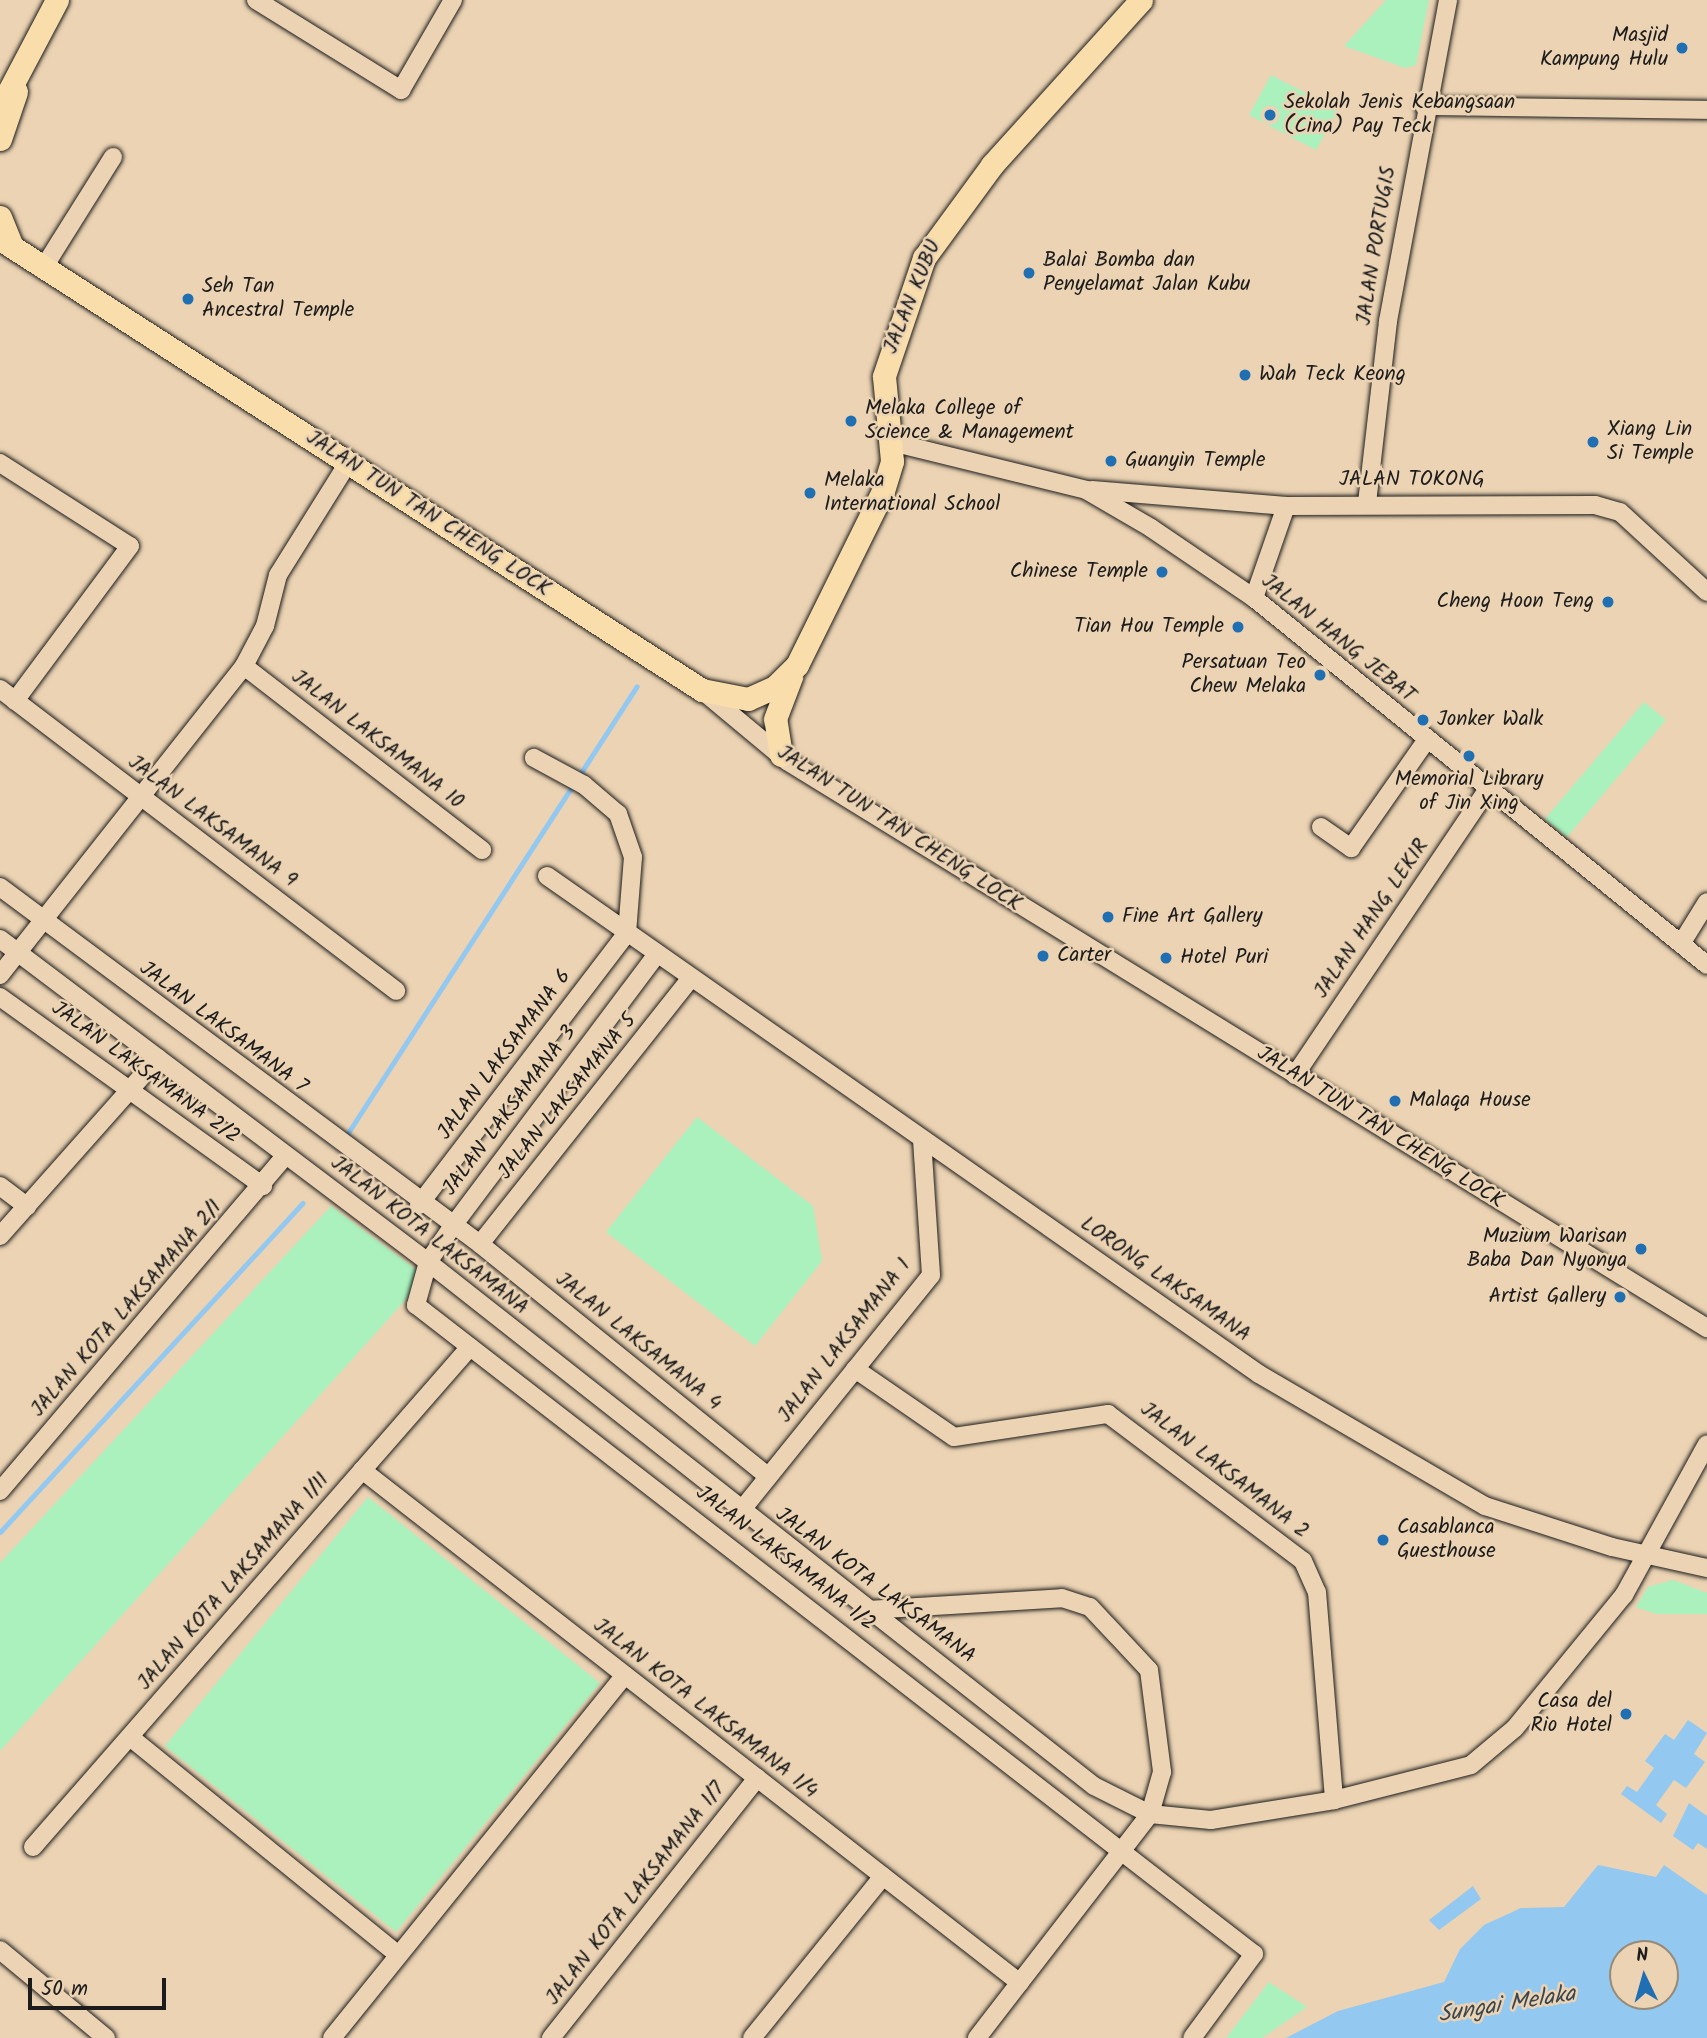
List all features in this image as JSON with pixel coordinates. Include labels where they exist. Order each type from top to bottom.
[{"type":"main road","points":[[0,108],[57,0]]},
{"type":"main road","name":"JALAN KUBU","points":[[702,690],[731,700],[762,695],[797,666],[883,491],[891,442],[884,376],[924,258],[992,165],[1141,0]]},
{"type":"main road","points":[[0,92],[26,63]]},
{"type":"main road","points":[[0,139],[26,63]]},
{"type":"main road","points":[[0,217],[4,243]]},
{"type":"main road","name":"JALAN TUN TAN CHENG LOCK","points":[[4,243],[702,690]]},
{"type":"main road","points":[[781,755],[775,719],[797,666]]},
{"type":"street","points":[[256,0],[401,90],[453,0]]},
{"type":"street","name":"JALAN PORTUGIS","points":[[1367,503],[1376,401],[1423,106],[1448,0]]},
{"type":"street","points":[[1423,106],[1707,110]]},
{"type":"street","points":[[44,267],[113,158]]},
{"type":"street","name":"JALAN HANG JEBAT","points":[[891,442],[1086,490],[1254,598],[1426,741],[1707,965]]},
{"type":"street","points":[[0,463],[130,547],[15,701]]},
{"type":"street","points":[[0,975],[244,666],[265,625],[278,575],[348,463]]},
{"type":"street","name":"JALAN TOKONG","points":[[1086,490],[1286,506],[1367,503],[1608,507],[1707,592]]},
{"type":"street","points":[[1254,598],[1286,506]]},
{"type":"street","name":"JALAN LAKSAMANA 10","points":[[244,666],[482,850]]},
{"type":"street","name":"JALAN LAKSAMANA 9","points":[[0,689],[396,991]]},
{"type":"street","name":"JALAN TUN TAN CHENG LOCK","points":[[702,690],[781,755],[1707,1328]]},
{"type":"street","points":[[1321,827],[1351,848],[1426,741]]},
{"type":"street","points":[[534,758],[584,785],[618,814],[628,834],[634,857],[627,933]]},
{"type":"street","name":"JALAN HANG LEKIR","points":[[1295,1075],[1487,790]]},
{"type":"street","name":"LORONG LAKSAMANA","points":[[547,876],[1259,1374],[1430,1475],[1524,1522],[1707,1568]]},
{"type":"street","name":"JALAN LAKSAMANA 7","points":[[0,887],[419,1205],[452,1227]]},
{"type":"street","points":[[1681,944],[1707,902]]},
{"type":"street","name":"JALAN LAKSAMANA 6","points":[[419,1205],[627,933]]},
{"type":"street","name":"JALAN KOTA LAKSAMANA","points":[[0,939],[428,1262],[740,1512],[1094,1786],[1150,1814],[1211,1820],[1334,1800],[1446,1775],[1496,1747],[1599,1627],[1646,1554],[1707,1444]]},
{"type":"street","name":"JALAN LAKSAMANA 3","points":[[416,1305],[428,1262],[452,1227],[657,954]]},
{"type":"street","name":"JALAN LAKSAMANA 5","points":[[480,1244],[691,978]]},
{"type":"street","name":"JALAN LAKSAMANA 2/2","points":[[0,997],[263,1186]]},
{"type":"street","points":[[0,1236],[158,1058]]},
{"type":"street","name":"JALAN LAKSAMANA 1","points":[[740,1512],[931,1275],[922,1139]]},
{"type":"street","name":"JALAN KOTA LAKSAMANA 2/1","points":[[0,1491],[263,1186],[286,1155]]},
{"type":"street","points":[[0,1185],[27,1206]]},
{"type":"street","name":"JALAN LAKSAMANA 4","points":[[452,1227],[480,1244],[768,1476]]},
{"type":"street","name":"JALAN LAKSAMANA 1/2","points":[[416,1305],[1254,1954],[1192,2038]]},
{"type":"street","name":"JALAN KOTA LAKSAMANA 1/11","points":[[33,1847],[470,1347]]},
{"type":"street","name":"JALAN LAKSAMANA 2","points":[[855,1369],[954,1437],[1108,1414],[1303,1561],[1317,1591],[1334,1800]]},
{"type":"street","name":"JALAN KOTA LAKSAMANA 1/4","points":[[362,1470],[1020,1983]]},
{"type":"street","points":[[868,1610],[1040,1597],[1090,1607],[1149,1670],[1162,1772],[1150,1814],[1122,1854],[977,2038]]},
{"type":"street","points":[[332,2038],[625,1675]]},
{"type":"street","points":[[130,1737],[398,1955]]},
{"type":"street","name":"JALAN KOTA LAKSAMANA 1/7","points":[[551,2038],[757,1778]]},
{"type":"street","points":[[752,2038],[883,1876]]},
{"type":"street","points":[[0,1950],[106,2038]]},
{"type":"green space","points":[[1386,0],[1429,0],[1416,65],[1405,68],[1344,46]]},
{"type":"green space","points":[[1271,75],[1338,110],[1316,150],[1249,115]]},
{"type":"green space","points":[[1644,702],[1666,720],[1567,837],[1545,819]]},
{"type":"green space","points":[[697,1117],[813,1206],[822,1261],[755,1346],[606,1232]]},
{"type":"green space","points":[[331,1206],[426,1277],[0,1751],[0,1563]]},
{"type":"green space","points":[[368,1497],[600,1683],[396,1932],[165,1746]]},
{"type":"green space","points":[[1673,1580],[1707,1593],[1707,1614],[1656,1614],[1636,1607],[1648,1587]]},
{"type":"green space","points":[[1269,1982],[1307,2007],[1262,2038],[1226,2038]]},
{"type":"water","points":[[1688,1720],[1707,1733],[1694,1754],[1705,1762],[1686,1788],[1674,1780],[1656,1805],[1667,1814],[1661,1823],[1621,1794],[1627,1786],[1637,1792],[1654,1768],[1645,1761],[1665,1734],[1674,1740]]},
{"type":"water","points":[[1689,1803],[1707,1816],[1707,1849],[1698,1843],[1693,1850],[1673,1836]]},
{"type":"water","name":"Sungai Melaka","points":[[1598,1865],[1656,1877],[1664,1865],[1707,1895],[1707,2038],[1286,2038],[1338,2011],[1444,1982],[1460,1949],[1484,1925],[1521,1908],[1564,1907]]},
{"type":"water","points":[[1473,1886],[1481,1899],[1439,1930],[1429,1920]]},
{"type":"waterway","points":[[344,1139],[637,686]]},
{"type":"waterway","points":[[0,1532],[303,1203]]},
{"type":"place","name":"Masjid Kampung Hulu","points":[[1682,48]]},
{"type":"place","name":"Sekolah Jenis Kebangsaan (Cina) Pay Teck","points":[[1270,115]]},
{"type":"place","name":"Balai Bomba dan Penyelamat Jalan Kubu","points":[[1029,273]]},
{"type":"place","name":"Seh Tan Ancestral Temple","points":[[188,299]]},
{"type":"place","name":"Wah Teck Keong","points":[[1245,375]]},
{"type":"place","name":"Melaka College of Science & Management","points":[[851,421]]},
{"type":"place","name":"Xiang Lin Si Temple","points":[[1593,442]]},
{"type":"place","name":"Guanyin Temple","points":[[1111,461]]},
{"type":"place","name":"Melaka International School","points":[[810,493]]},
{"type":"place","name":"Chinese Temple","points":[[1162,572]]},
{"type":"place","name":"Cheng Hoon Teng","points":[[1608,602]]},
{"type":"place","name":"Tian Hou Temple","points":[[1238,627]]},
{"type":"place","name":"Persatuan Teo Chew Melaka","points":[[1320,675]]},
{"type":"place","name":"Jonker Walk","points":[[1423,720]]},
{"type":"place","name":"Memorial Library of Jin Xing","points":[[1469,756]]},
{"type":"place","name":"Fine Art Gallery","points":[[1108,917]]},
{"type":"place","name":"Carter","points":[[1043,956]]},
{"type":"place","name":"Hotel Puri","points":[[1166,958]]},
{"type":"place","name":"Malaqa House","points":[[1395,1101]]},
{"type":"place","name":"Muzium Warisan Baba Dan Nyonya","points":[[1641,1249]]},
{"type":"place","name":"Artist Gallery","points":[[1620,1297]]},
{"type":"place","name":"Casablanca Guesthouse","points":[[1383,1540]]},
{"type":"place","name":"Casa del Rio Hotel","points":[[1626,1714]]}]
